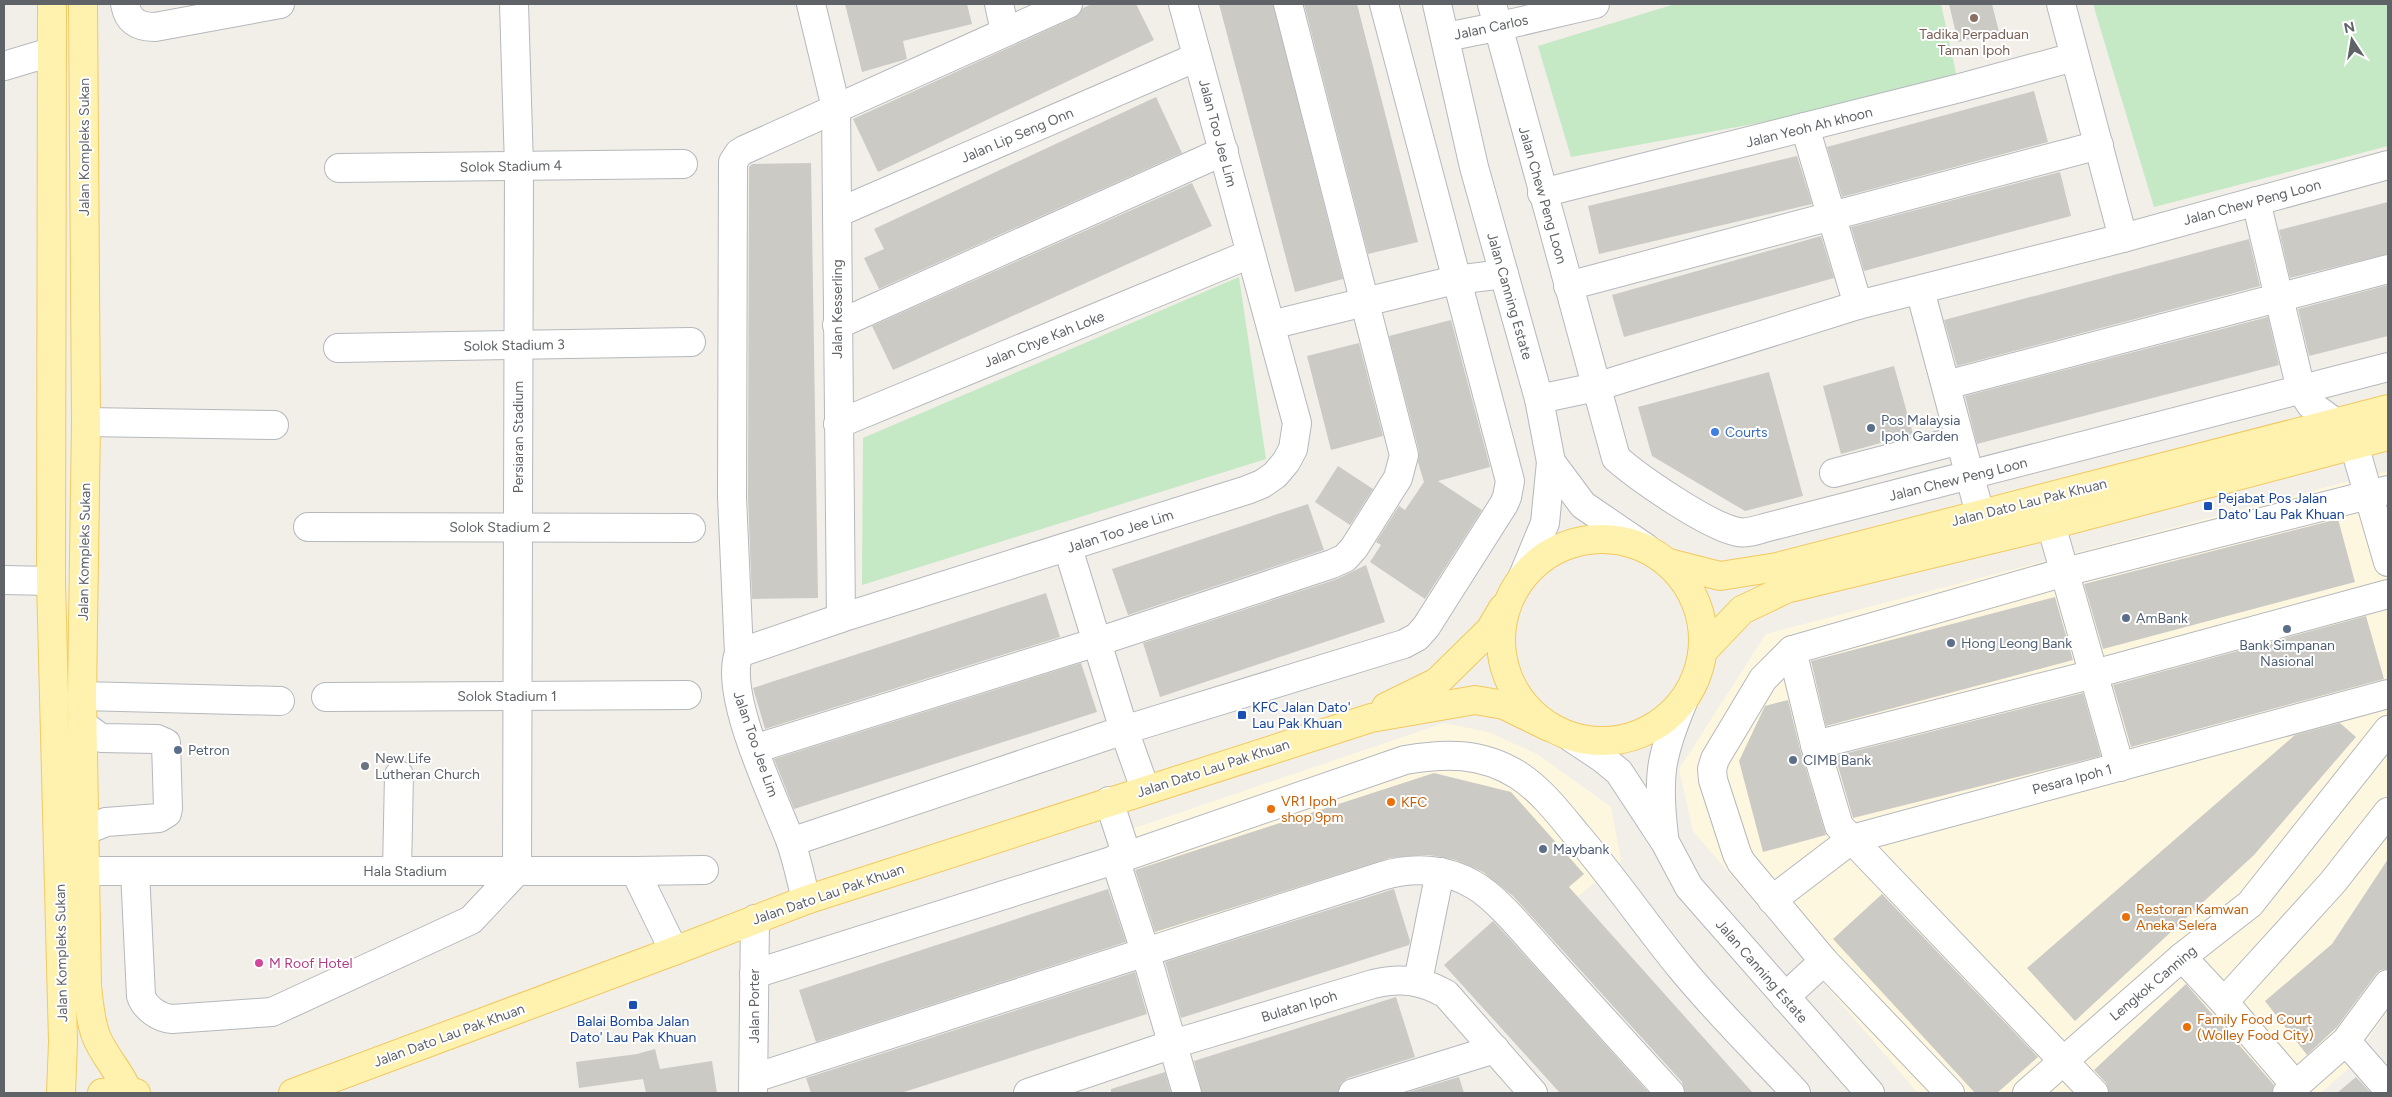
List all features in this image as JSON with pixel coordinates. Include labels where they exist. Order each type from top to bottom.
[{"type":"main road","name":"Jalan Kompleks Sukan","points":[[52,4],[51,581],[63,1042],[61,1093]]},
{"type":"main road","name":"Jalan Kompleks Sukan","points":[[83,4],[86,422],[82,725],[87,986],[96,1038],[132,1092]]},
{"type":"main road","name":"Jalan Dato Lau Pak Khuan","points":[[1669,563],[1720,576],[1777,567],[2336,424],[2388,409]]},
{"type":"main road","name":"Jalan Dato Lau Pak Khuan","points":[[1704,650],[1742,610],[1786,589],[2051,525],[2388,436]]},
{"type":"main road","points":[[1613,539],[1646,548],[1669,563],[1690,588],[1702,618],[1704,650],[1697,677],[1683,702],[1661,723],[1633,737],[1602,742],[1560,732],[1526,709],[1509,684],[1501,656],[1500,627],[1508,598],[1522,576],[1548,554],[1580,540],[1613,539]]},
{"type":"main road","name":"Jalan Dato Lau Pak Khuan","points":[[1371,718],[1392,703],[1437,682],[1490,630],[1508,598]]},
{"type":"main road","name":"Jalan Dato Lau Pak Khuan","points":[[293,1093],[674,952],[806,900],[1108,801],[1371,718],[1474,700],[1504,705],[1560,732]]},
{"type":"main road","points":[[102,1093],[132,1092]]},
{"type":"street","points":[[125,4],[126,13],[133,22],[144,27],[155,28],[280,4]]},
{"type":"street","name":"Persiaran Stadium","points":[[514,4],[519,166],[517,871]]},
{"type":"street","name":"Jalan Kesserling","points":[[811,4],[836,108],[841,618]]},
{"type":"street","points":[[999,4],[1005,31]]},
{"type":"street","points":[[739,653],[732,497],[733,162],[739,153],[744,150],[1068,4]]},
{"type":"street","name":"Jalan Too Jee Lim","points":[[806,900],[791,842],[754,749],[736,688],[736,661],[739,653],[841,618],[1247,490],[1262,484],[1276,474],[1286,462],[1293,448],[1297,422],[1183,4]]},
{"type":"street","points":[[754,749],[1097,642],[1332,564],[1350,553],[1398,478],[1404,456],[1288,4]]},
{"type":"street","points":[[791,842],[1124,730],[1404,644],[1416,638],[1426,627],[1504,504],[1509,489],[1508,473],[1455,280],[1384,4]]},
{"type":"street","name":"Jalan Canning Estate","points":[[1437,4],[1474,167],[1539,399],[1551,462],[1583,505],[1646,548]]},
{"type":"street","name":"Jalan Carlos","points":[[1446,37],[1494,16],[1595,4]]},
{"type":"street","points":[[2061,4],[2122,238]]},
{"type":"street","name":"Jalan Chew Peng Loon","points":[[1494,16],[1616,458],[1631,471],[1714,524],[1740,533],[1969,476],[2388,367]]},
{"type":"street","points":[[4,66],[51,52]]},
{"type":"street","name":"Jalan Lip Seng Onn","points":[[837,214],[1197,57]]},
{"type":"street","name":"Jalan Yeoh Ah khoon","points":[[1542,193],[1805,128],[2074,57]]},
{"type":"street","points":[[1805,128],[1858,305]]},
{"type":"street","points":[[1568,286],[2099,145]]},
{"type":"street","points":[[837,325],[1224,151]]},
{"type":"street","name":"Solok Stadium 4","points":[[339,168],[683,164]]},
{"type":"street","name":"Jalan Chew Peng Loon","points":[[1539,399],[1596,387],[1858,305],[2122,238],[2388,165]]},
{"type":"street","points":[[2256,201],[2301,390],[2311,405],[2336,424]]},
{"type":"street","name":"Jalan Chye Kah Loke","points":[[838,424],[1250,254]]},
{"type":"street","points":[[1946,386],[2388,269]]},
{"type":"street","points":[[1271,325],[1455,280],[1504,274]]},
{"type":"street","points":[[1920,290],[1980,514],[2035,507],[2048,514],[2120,767]]},
{"type":"street","name":"Solok Stadium 3","points":[[338,348],[691,342]]},
{"type":"street","points":[[86,422],[274,425]]},
{"type":"street","points":[[2302,432],[2316,433],[2341,428],[2350,431],[2354,445],[2378,493],[2388,562]]},
{"type":"street","points":[[1834,473],[1960,440]]},
{"type":"street","points":[[1522,576],[1545,523],[1551,462]]},
{"type":"street","points":[[1950,1093],[1824,961],[1739,858],[1713,780],[1712,769],[1715,759],[1763,679],[1792,650],[2065,572],[2378,493]]},
{"type":"street","name":"Solok Stadium 2","points":[[308,527],[691,528]]},
{"type":"street","points":[[1068,548],[1124,730],[1146,789]]},
{"type":"street","points":[[4,580],[51,581]]},
{"type":"street","points":[[1815,745],[2094,674],[2388,594]]},
{"type":"street","points":[[1792,650],[1815,745],[1839,826],[2094,1093]]},
{"type":"street","name":"Pesara Ipoh 1","points":[[1772,900],[1852,839],[2388,694]]},
{"type":"street","name":"Solok Stadium 1","points":[[326,697],[687,695]]},
{"type":"street","points":[[82,696],[280,701]]},
{"type":"street","name":"Jalan Canning Estate","points":[[1665,842],[1660,790],[1663,756],[1668,737],[1683,702]]},
{"type":"street","points":[[82,725],[101,738],[157,738],[166,743],[168,808],[164,816],[159,818],[106,822],[84,831]]},
{"type":"street","name":"Lengkok Canning","points":[[2027,1093],[2182,957],[2250,904],[2388,730]]},
{"type":"street","name":"Jalan Canning Estate","points":[[1560,732],[1602,758],[1618,772],[1665,842],[1689,887],[1785,997],[1863,1091]]},
{"type":"street","points":[[754,974],[1121,857],[1405,760],[1437,754],[1456,755],[1501,766],[1536,788],[1607,870],[1681,968],[1796,1093]]},
{"type":"street","points":[[397,871],[399,776]]},
{"type":"street","points":[[1108,801],[1145,951],[1187,1093]]},
{"type":"street","points":[[2224,1002],[2333,882],[2388,812]]},
{"type":"street","points":[[754,1086],[1145,951],[1400,870],[1420,869],[1440,872],[1462,879],[1485,893],[1530,938],[1670,1093]]},
{"type":"street","points":[[135,870],[141,996],[149,1008],[162,1017],[172,1019],[272,1012],[470,920],[517,871]]},
{"type":"street","name":"Hala Stadium","points":[[85,871],[704,870]]},
{"type":"street","points":[[635,871],[674,952]]},
{"type":"street","points":[[1418,981],[1440,872]]},
{"type":"street","name":"Jalan Porter","points":[[754,1086],[755,919]]},
{"type":"street","points":[[2182,957],[2224,1002],[2291,1089],[2346,1041],[2388,984]]},
{"type":"street","points":[[1785,997],[1824,961]]},
{"type":"street","name":"Bulatan Ipoh","points":[[1028,1093],[1173,1044],[1389,980],[1418,981],[1446,994],[1533,1093]]},
{"type":"street","points":[[2346,1041],[2388,1089]]},
{"type":"street","points":[[1353,1093],[1495,1048]]},
{"type":"shaded area","points":[[2388,471],[2388,1010],[2348,1069],[2321,1093],[1918,1093],[1693,831],[1679,769],[1766,634]]},
{"type":"shaded area","points":[[1444,723],[1488,732],[1537,754],[1611,807],[1621,861],[1529,936],[1415,863],[1145,948],[1108,837]]},
{"type":"green space","points":[[1675,4],[1941,4],[1959,87],[1571,157],[1538,46]]},
{"type":"green space","points":[[2093,4],[2388,4],[2388,146],[2154,207]]},
{"type":"green space","points":[[1239,277],[1266,459],[862,585],[863,438]]},
{"type":"building","points":[[845,4],[967,4],[972,24],[903,41],[907,59],[862,72]]},
{"type":"building","points":[[1092,4],[1136,4],[1154,40],[878,172],[853,119],[1074,18],[1083,8]]},
{"type":"building","points":[[1219,4],[1273,4],[1343,279],[1295,292]]},
{"type":"building","points":[[1304,4],[1357,4],[1418,242],[1368,254]]},
{"type":"building","name":"Tadika Perpaduan Taman Ipoh","points":[[1949,4],[1992,4],[1999,32],[1958,42]]},
{"type":"building","points":[[2034,91],[2048,142],[1842,197],[1827,147]]},
{"type":"building","points":[[1156,97],[1182,153],[879,289],[864,258],[884,249],[874,229]]},
{"type":"building","points":[[1797,156],[1812,204],[1599,254],[1588,206]]},
{"type":"building","points":[[811,163],[818,598],[752,599],[748,497],[749,167],[752,164]]},
{"type":"building","points":[[2060,172],[2071,216],[1864,271],[1851,227]]},
{"type":"building","points":[[1192,183],[1212,226],[893,370],[872,326]]},
{"type":"building","points":[[2388,202],[2388,254],[2290,278],[2279,230]]},
{"type":"building","points":[[1821,236],[1834,278],[1624,337],[1612,295]]},
{"type":"building","points":[[2249,239],[2260,286],[1957,366],[1944,320]]},
{"type":"building","points":[[2388,285],[2388,336],[2309,356],[2298,309]]},
{"type":"building","points":[[2268,317],[2279,365],[1977,444],[1965,396]]},
{"type":"building","points":[[1451,320],[1490,467],[1438,481],[1482,510],[1425,599],[1370,562],[1381,545],[1376,542],[1399,506],[1405,510],[1424,482],[1418,462],[1419,451],[1389,336]]},
{"type":"building","points":[[1359,343],[1383,436],[1331,450],[1307,356]]},
{"type":"building","points":[[1894,366],[1913,434],[1841,454],[1823,386]]},
{"type":"building","name":"Courts","points":[[1769,372],[1803,496],[1745,511],[1652,456],[1638,407]]},
{"type":"building","points":[[1338,466],[1373,489],[1350,525],[1315,502]]},
{"type":"building","points":[[1308,504],[1324,550],[1128,615],[1112,569]]},
{"type":"building","points":[[2338,519],[2355,582],[2103,649],[2084,584]]},
{"type":"building","points":[[1366,565],[1385,622],[1160,697],[1143,643],[1337,579]]},
{"type":"building","points":[[1046,593],[1060,637],[765,729],[753,688]]},
{"type":"building","points":[[2055,597],[2073,660],[1826,726],[1811,661]]},
{"type":"building","points":[[2366,616],[2384,679],[2131,747],[2113,685]]},
{"type":"building","points":[[1081,663],[1097,712],[794,809],[774,759]]},
{"type":"building","points":[[2083,693],[2101,756],[1853,818],[1835,756]]},
{"type":"building","points":[[1788,700],[1800,749],[1826,835],[1763,852],[1739,761],[1765,706]]},
{"type":"building","points":[[2340,723],[2356,737],[2254,855],[2075,1021],[2027,968],[2295,735]]},
{"type":"building","points":[[1434,773],[1511,792],[1584,874],[1569,887],[1753,1093],[1685,1093],[1682,1082],[1513,896],[1483,872],[1456,860],[1429,855],[1390,858],[1155,932],[1135,870]]},
{"type":"building","points":[[2388,859],[2388,969],[2381,970],[2376,974],[2337,1027],[2307,1055],[2265,1001],[2332,944]]},
{"type":"building","points":[[1108,889],[1126,942],[816,1042],[799,990]]},
{"type":"building","points":[[1394,889],[1410,941],[1409,945],[1181,1018],[1165,962]]},
{"type":"building","points":[[1882,894],[2038,1057],[1997,1093],[1975,1093],[1833,939]]},
{"type":"building","points":[[1493,921],[1649,1093],[1560,1093],[1444,965]]},
{"type":"building","points":[[1135,972],[1147,1014],[901,1093],[811,1093],[806,1078]]},
{"type":"building","name":"Family Food Court (Wolley Food City)","points":[[2186,984],[2274,1085],[2272,1093],[2109,1093],[2106,1083],[2094,1070]]},
{"type":"building","points":[[1396,997],[1415,1057],[1348,1078],[1341,1083],[1338,1093],[1202,1093],[1194,1061]]},
{"type":"building","points":[[655,1049],[660,1069],[712,1061],[717,1093],[646,1093],[643,1079],[579,1088],[576,1062],[637,1054]]},
{"type":"building","points":[[1165,1072],[1171,1093],[1111,1093],[1111,1089]]},
{"type":"building","points":[[1459,1077],[1464,1093],[1405,1093]]},
{"type":"building","points":[[2356,1077],[2371,1093],[2337,1093]]},
{"type":"place","name":"Tadika Perpaduan Taman Ipoh","points":[[1974,18]]},
{"type":"place","name":"Pos Malaysia Ipoh Garden","points":[[1871,428]]},
{"type":"place","name":"Courts","points":[[1715,432]]},
{"type":"place","name":"Pejabat Pos Jalan Dato' Lau Pak Khuan","points":[[2208,506]]},
{"type":"place","name":"AmBank","points":[[2126,618]]},
{"type":"place","name":"Bank Simpanan Nasional","points":[[2287,629]]},
{"type":"place","name":"Hong Leong Bank","points":[[1951,643]]},
{"type":"place","name":"KFC Jalan Dato' Lau Pak Khuan","points":[[1242,715]]},
{"type":"place","name":"Petron","points":[[178,750]]},
{"type":"place","name":"CIMB Bank","points":[[1793,760]]},
{"type":"place","name":"New Life Lutheran Church","points":[[365,766]]},
{"type":"place","name":"KFC","points":[[1391,802]]},
{"type":"place","name":"VR1 Ipoh shop 9pm","points":[[1271,809]]},
{"type":"place","name":"Maybank","points":[[1543,849]]},
{"type":"place","name":"Restoran Kamwan Aneka Selera","points":[[2126,917]]},
{"type":"place","name":"M Roof Hotel","points":[[259,963]]},
{"type":"place","name":"Balai Bomba Jalan Dato' Lau Pak Khuan","points":[[633,1005]]},
{"type":"place","name":"Family Food Court (Wolley Food City)","points":[[2187,1027]]}]
